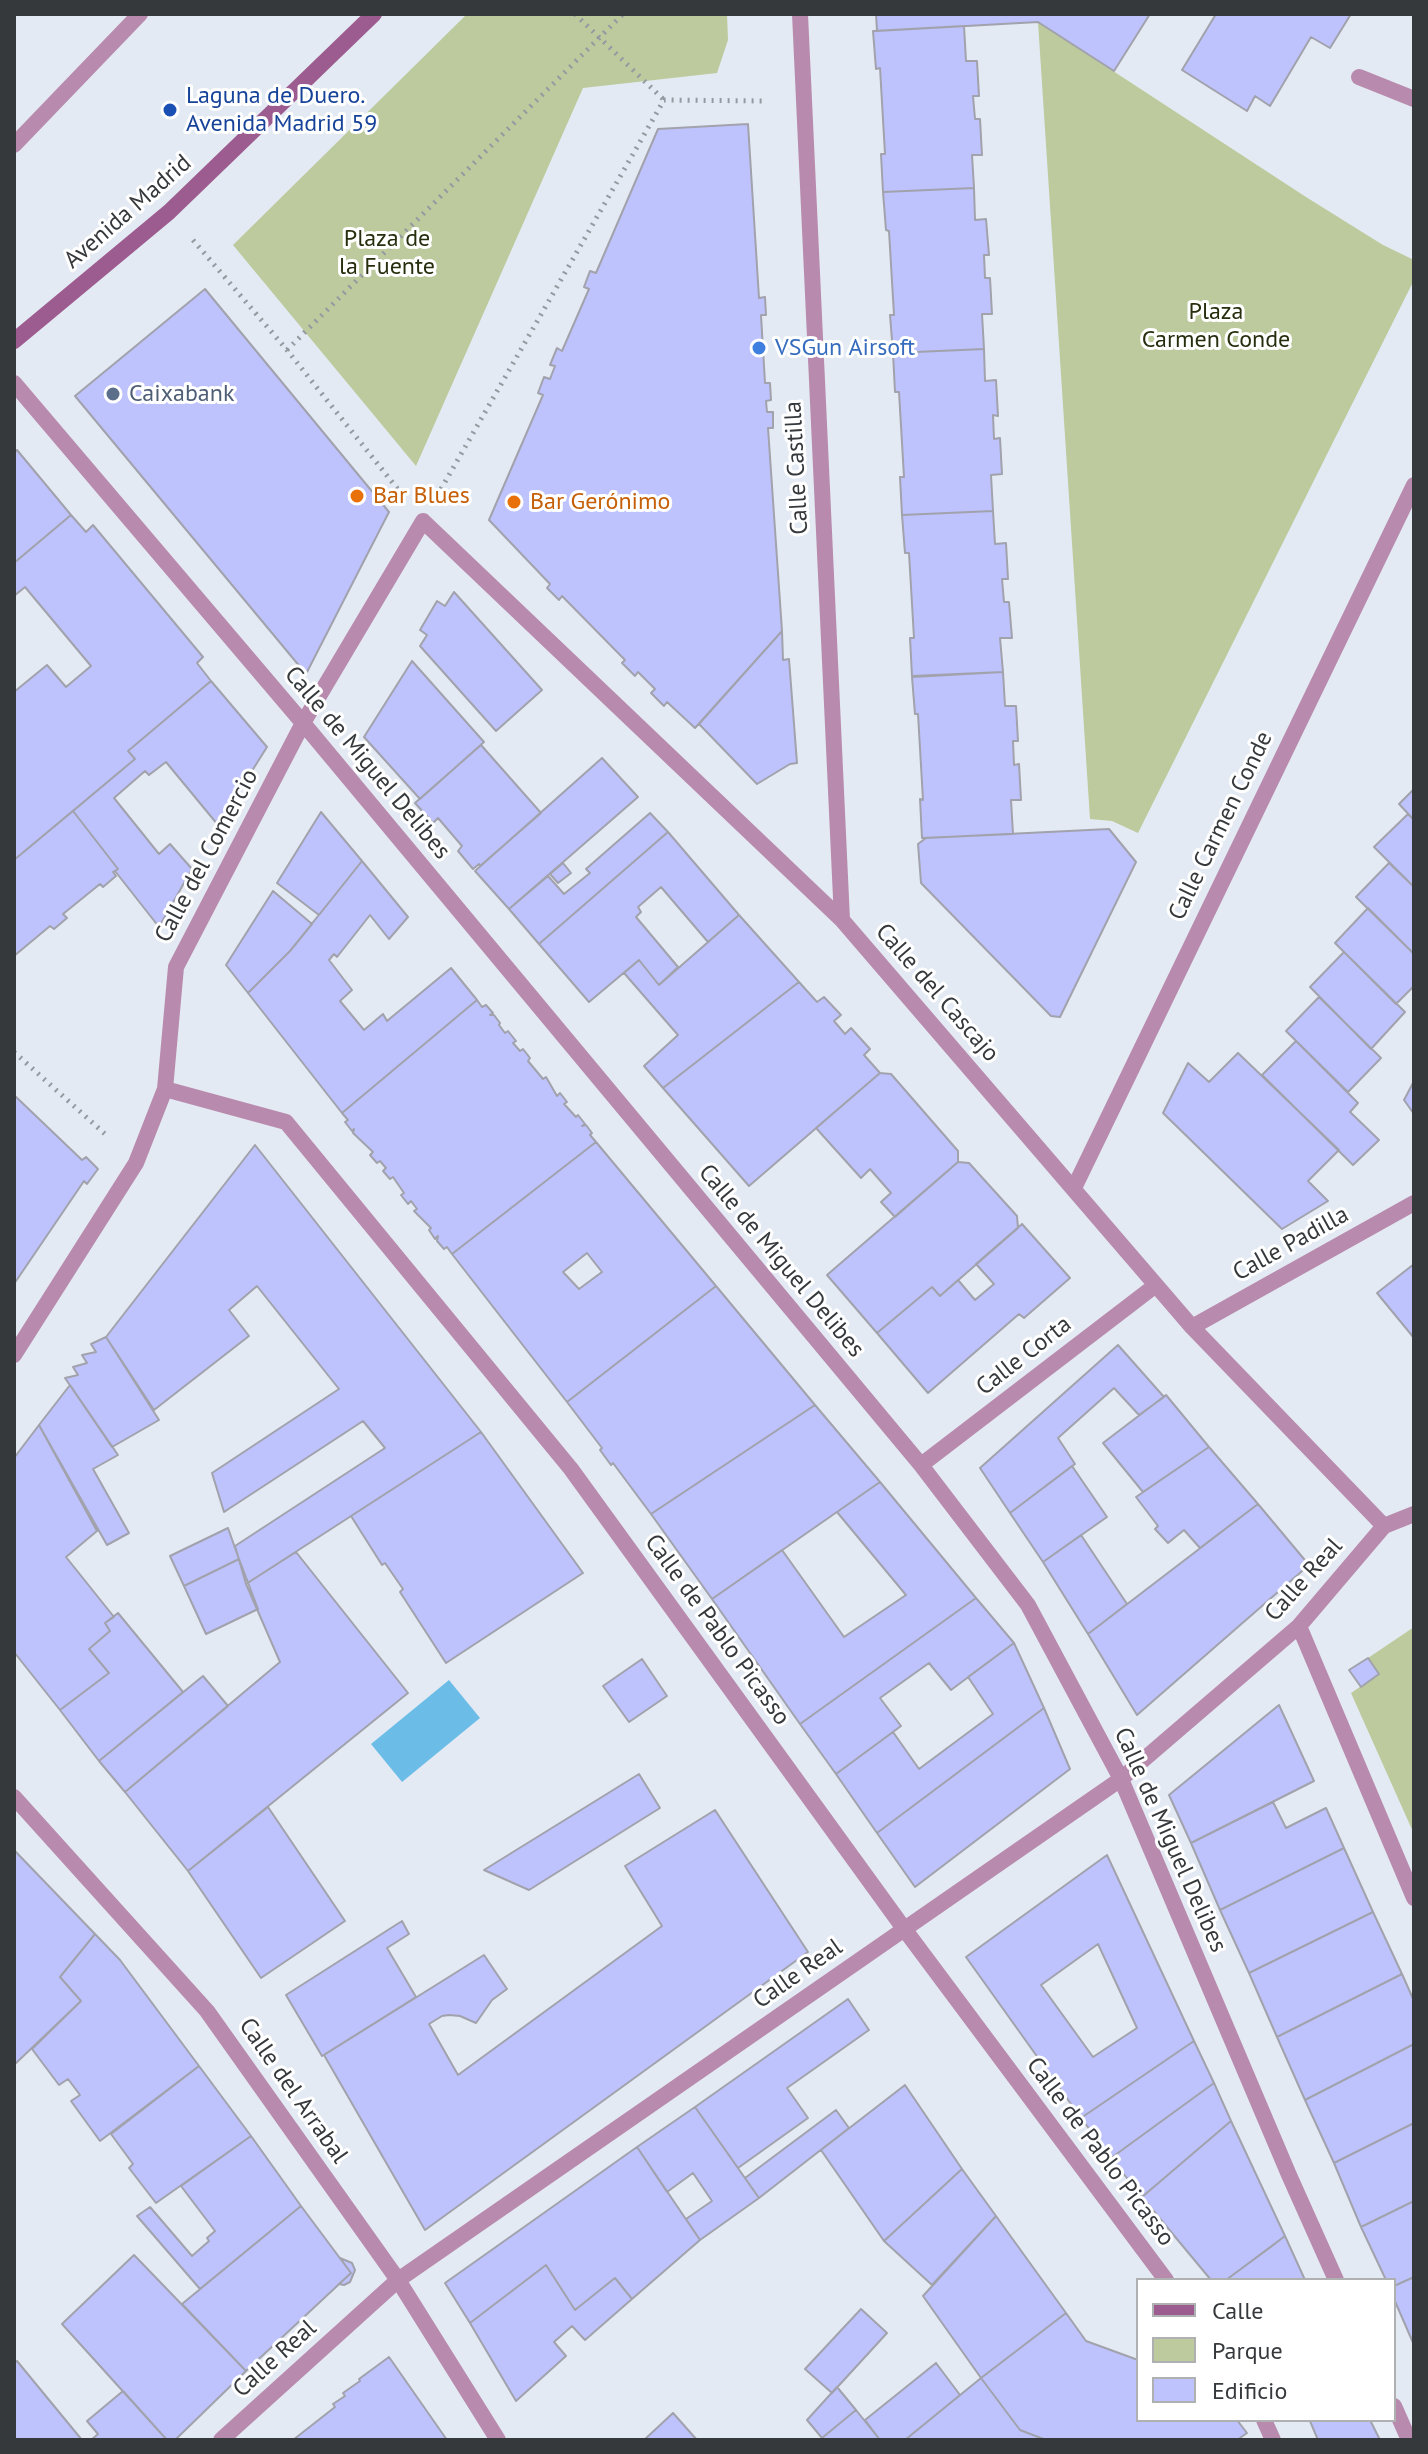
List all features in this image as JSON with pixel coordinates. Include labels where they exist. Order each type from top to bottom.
[{"type":"main road","name":"Avenida Madrid","points":[[14,341],[169,212],[374,14]]},
{"type":"street","points":[[14,145],[140,14]]},
{"type":"street","name":"Calle Castilla","points":[[800,14],[842,920]]},
{"type":"street","points":[[1359,77],[1414,99]]},
{"type":"street","name":"Calle de Miguel Delibes","points":[[14,383],[303,723],[921,1465],[1028,1605],[1121,1779],[1335,2278]]},
{"type":"street","name":"Calle Carmen Conde","points":[[1074,1188],[1414,485]]},
{"type":"street","name":"Calle del Comercio","points":[[14,1355],[136,1163],[165,1089],[176,967],[303,723],[423,521]]},
{"type":"street","name":"Calle del Cascajo","points":[[423,521],[842,920],[1192,1327],[1384,1526]]},
{"type":"street","name":"Calle de Pablo Picasso","points":[[165,1089],[286,1122],[571,1469],[905,1930],[1165,2278]]},
{"type":"street","name":"Calle Padilla","points":[[1192,1327],[1414,1203]]},
{"type":"street","name":"Calle Corta","points":[[921,1465],[1156,1285]]},
{"type":"street","points":[[1384,1526],[1414,1514]]},
{"type":"street","name":"Calle Real","points":[[221,2440],[398,2280],[1121,1779],[1299,1626],[1384,1526]]},
{"type":"street","points":[[1299,1626],[1414,1898]]},
{"type":"street","name":"Calle del Arrabal","points":[[14,1797],[207,2011],[398,2280],[498,2440]]},
{"type":"street","points":[[1396,2411],[1409,2440]]},
{"type":"path","points":[[575,14],[664,100],[804,101]]},
{"type":"path","points":[[287,350],[623,14]]},
{"type":"path","points":[[169,212],[287,350],[423,521],[664,100]]},
{"type":"path","points":[[14,1052],[136,1163]]},
{"type":"green space","name":"Plaza de la Fuente","points":[[467,14],[727,14],[728,40],[717,73],[583,88],[416,466],[233,245]]},
{"type":"green space","name":"Plaza Carmen Conde","points":[[1038,22],[1306,197],[1383,245],[1414,260],[1414,280],[1138,833],[1112,821],[1090,819]]},
{"type":"green space","points":[[1414,1627],[1414,1834],[1351,1693],[1379,1674],[1368,1658]]},
{"type":"water","points":[[449,1680],[480,1718],[402,1782],[371,1744]]},
{"type":"building","points":[[876,14],[1150,14],[1114,71],[1038,22],[877,31]]},
{"type":"building","points":[[1216,14],[1351,14],[1330,48],[1311,37],[1270,106],[1255,96],[1247,111],[1182,70]]},
{"type":"building","points":[[964,26],[966,61],[977,61],[979,96],[973,96],[975,119],[980,119],[982,155],[972,155],[974,188],[883,192],[881,154],[885,154],[880,68],[876,69],[873,31]]},
{"type":"building","points":[[748,124],[759,298],[765,297],[766,315],[761,315],[765,383],[770,383],[771,400],[766,401],[767,412],[773,412],[773,428],[768,428],[782,631],[695,728],[667,702],[664,706],[651,693],[655,689],[638,672],[635,676],[622,663],[625,660],[562,596],[559,600],[547,588],[550,584],[489,520],[543,395],[538,393],[544,377],[550,379],[555,366],[550,365],[557,348],[562,351],[589,289],[584,287],[590,271],[596,273],[658,129]]},
{"type":"building","points":[[974,188],[975,220],[986,219],[989,255],[984,255],[985,278],[990,278],[992,314],[982,314],[984,349],[893,353],[889,231],[886,230],[883,192]]},
{"type":"building","points":[[205,289],[389,512],[306,674],[75,396]]},
{"type":"building","points":[[984,349],[985,381],[996,380],[998,416],[993,415],[994,439],[1000,438],[1002,474],[991,475],[993,511],[902,515],[900,477],[904,477],[899,392],[895,392],[893,353]]},
{"type":"building","points":[[17,450],[71,515],[14,563],[14,453]]},
{"type":"building","points":[[993,511],[995,544],[1006,543],[1008,579],[1002,579],[1004,602],[1009,602],[1012,638],[1000,638],[1003,672],[912,676],[910,638],[914,638],[909,553],[905,553],[902,515]]},
{"type":"building","points":[[71,515],[86,532],[93,525],[203,657],[197,663],[211,681],[128,751],[135,759],[14,860],[14,692],[47,665],[66,687],[91,666],[25,587],[14,596],[14,563]]},
{"type":"building","points":[[454,592],[542,690],[496,731],[420,646],[427,635],[420,630],[437,601],[445,606]]},
{"type":"building","points":[[782,631],[783,660],[789,659],[797,763],[757,784],[699,724]]},
{"type":"building","points":[[412,661],[484,742],[420,799],[364,737]]},
{"type":"building","points":[[1003,672],[1005,706],[1016,706],[1018,741],[1013,741],[1014,765],[1019,764],[1021,800],[1011,800],[1013,834],[922,838],[918,714],[915,714],[912,677]]},
{"type":"building","points":[[211,681],[267,747],[218,825],[166,762],[149,775],[145,771],[114,798],[159,854],[170,844],[192,869],[159,927],[73,811],[135,759],[128,751]]},
{"type":"building","points":[[481,745],[541,813],[473,869],[458,851],[462,846],[438,818],[433,823],[415,803]]},
{"type":"building","points":[[602,758],[638,797],[509,909],[475,871]]},
{"type":"building","points":[[1414,789],[1414,820],[1399,804]]},
{"type":"building","points":[[73,811],[118,869],[113,872],[116,876],[103,887],[100,884],[63,914],[67,918],[54,929],[50,926],[14,956],[14,860]]},
{"type":"building","points":[[321,812],[362,861],[319,915],[277,883]]},
{"type":"building","points":[[650,813],[668,832],[539,944],[509,909],[548,876],[564,894],[590,873],[586,869]]},
{"type":"building","points":[[1408,814],[1414,820],[1414,887],[1374,847]]},
{"type":"building","points":[[1109,829],[1136,862],[1060,1017],[1051,1016],[921,883],[918,844],[926,838]]},
{"type":"building","points":[[668,832],[739,915],[708,942],[661,887],[638,907],[641,912],[636,917],[678,967],[659,985],[639,960],[589,1002],[539,944]]},
{"type":"building","points":[[362,861],[408,917],[389,939],[370,915],[337,957],[334,954],[329,960],[352,990],[340,1001],[364,1030],[383,1014],[387,1021],[451,968],[477,1000],[342,1113],[248,993],[290,951]]},
{"type":"building","points":[[563,863],[571,873],[558,883],[550,874]]},
{"type":"building","points":[[1389,863],[1414,887],[1414,954],[1356,897]]},
{"type":"building","points":[[273,891],[312,924],[248,993],[226,965]]},
{"type":"building","points":[[1368,908],[1414,954],[1414,986],[1396,1004],[1335,943]]},
{"type":"building","points":[[739,915],[799,982],[663,1088],[644,1066],[678,1035],[624,973],[639,960],[659,985]]},
{"type":"building","points":[[1344,952],[1405,1012],[1371,1049],[1310,987]]},
{"type":"building","points":[[799,982],[817,1002],[824,997],[841,1015],[834,1021],[845,1034],[851,1028],[870,1049],[864,1055],[880,1073],[749,1186],[663,1088]]},
{"type":"building","points":[[1319,997],[1381,1058],[1348,1092],[1286,1031]]},
{"type":"building","points":[[477,1000],[493,1013],[490,1015],[494,1015],[505,1033],[508,1031],[520,1051],[523,1049],[530,1058],[528,1061],[543,1079],[546,1077],[557,1096],[560,1093],[567,1102],[564,1104],[576,1117],[578,1115],[585,1124],[582,1126],[586,1125],[596,1142],[452,1254],[437,1241],[438,1236],[435,1239],[429,1230],[431,1228],[414,1211],[417,1209],[411,1201],[408,1204],[393,1177],[390,1179],[383,1171],[386,1168],[370,1155],[373,1152],[353,1133],[354,1129],[352,1131],[345,1122],[348,1120],[342,1113]]},
{"type":"building","points":[[1296,1041],[1358,1103],[1350,1112],[1379,1140],[1353,1165],[1262,1075]]},
{"type":"building","points":[[1238,1053],[1339,1150],[1308,1181],[1328,1201],[1282,1229],[1163,1113],[1188,1063],[1209,1082]]},
{"type":"building","points":[[880,1073],[891,1074],[958,1151],[958,1162],[895,1217],[881,1202],[891,1193],[870,1169],[861,1178],[816,1128]]},
{"type":"building","points":[[1414,1081],[1414,1114],[1404,1100]]},
{"type":"building","points":[[14,1095],[82,1160],[86,1157],[98,1169],[87,1184],[84,1181],[14,1284]]},
{"type":"building","points":[[596,1142],[716,1286],[567,1402],[452,1254]],"holes":[[[587,1253],[602,1272],[579,1289],[563,1272]]]},
{"type":"building","points":[[255,1145],[481,1432],[246,1584],[235,1546],[385,1448],[363,1421],[224,1512],[212,1473],[339,1389],[257,1286],[229,1310],[249,1336],[154,1410],[106,1337]]},
{"type":"building","points":[[958,1162],[969,1163],[1017,1216],[1018,1228],[940,1296],[932,1287],[877,1333],[827,1275]]},
{"type":"building","points":[[1022,1224],[1070,1278],[1024,1318],[1019,1314],[928,1393],[877,1333],[932,1287],[940,1296],[958,1280],[975,1300],[994,1284],[976,1264]]},
{"type":"building","points":[[1414,1264],[1414,1338],[1377,1293]]},
{"type":"building","points":[[716,1286],[815,1405],[651,1514],[613,1463],[611,1465],[567,1402]]},
{"type":"building","points":[[106,1337],[159,1420],[112,1447],[65,1378],[78,1375],[73,1367],[87,1363],[82,1355],[96,1352],[91,1344]]},
{"type":"building","points":[[1118,1345],[1164,1397],[1139,1415],[1114,1388],[1058,1438],[1075,1464],[1010,1513],[980,1468]]},
{"type":"building","points":[[70,1385],[118,1455],[93,1469],[129,1533],[107,1545],[39,1425]]},
{"type":"building","points":[[1166,1395],[1209,1447],[1143,1492],[1103,1443]]},
{"type":"building","points":[[815,1405],[880,1482],[712,1599],[651,1514]]},
{"type":"building","points":[[39,1425],[97,1531],[66,1557],[114,1617],[105,1623],[110,1631],[89,1649],[109,1673],[60,1710],[14,1652],[14,1458]]},
{"type":"building","points":[[481,1432],[583,1573],[446,1663],[400,1592],[403,1589],[385,1563],[382,1565],[351,1516]]},
{"type":"building","points":[[1209,1447],[1258,1504],[1200,1548],[1184,1530],[1168,1543],[1155,1529],[1158,1526],[1136,1497]]},
{"type":"building","points":[[1072,1466],[1107,1517],[1043,1562],[1010,1513]]},
{"type":"building","points":[[880,1482],[976,1598],[800,1724],[712,1599],[782,1550],[844,1637],[906,1595],[837,1512]]},
{"type":"building","points":[[1258,1504],[1309,1565],[1137,1715],[1088,1634]]},
{"type":"building","points":[[228,1528],[239,1559],[184,1586],[170,1556]]},
{"type":"building","points":[[1081,1535],[1127,1604],[1088,1634],[1043,1562]]},
{"type":"building","points":[[296,1552],[408,1693],[188,1871],[125,1792],[280,1662],[246,1584]]},
{"type":"building","points":[[239,1559],[258,1609],[206,1634],[184,1586]]},
{"type":"building","points":[[976,1598],[1014,1643],[951,1690],[929,1663],[880,1698],[901,1726],[836,1774],[800,1724]]},
{"type":"building","points":[[118,1613],[183,1692],[99,1761],[60,1710],[109,1673],[89,1649],[110,1631],[105,1623]]},
{"type":"building","points":[[1014,1643],[1044,1708],[877,1833],[836,1774],[893,1732],[919,1769],[993,1714],[968,1677]]},
{"type":"building","points":[[1368,1658],[1379,1674],[1361,1687],[1349,1670]]},
{"type":"building","points":[[642,1659],[667,1696],[629,1722],[603,1686]]},
{"type":"building","points":[[203,1676],[228,1706],[125,1792],[99,1761]]},
{"type":"building","points":[[1279,1705],[1314,1781],[1191,1843],[1169,1795]]},
{"type":"building","points":[[1044,1708],[1070,1769],[915,1887],[877,1833]]},
{"type":"building","points":[[639,1774],[660,1808],[529,1890],[484,1870]]},
{"type":"building","points":[[1273,1802],[1286,1828],[1326,1808],[1344,1848],[1220,1910],[1191,1843]]},
{"type":"building","points":[[268,1807],[345,1921],[261,1978],[188,1871]]},
{"type":"building","points":[[715,1810],[808,1952],[425,2230],[324,2055],[484,1955],[507,1989],[492,2000],[476,2023],[449,2015],[429,2024],[458,2075],[662,1926],[625,1866]]},
{"type":"building","points":[[1344,1848],[1373,1912],[1249,1973],[1220,1910]]},
{"type":"building","points":[[14,1850],[95,1934],[60,1977],[81,2001],[14,2065]]},
{"type":"building","points":[[1107,1855],[1194,2041],[1081,2118],[966,1957]],"holes":[[[1098,1944],[1137,2028],[1093,2057],[1041,1985]]]},
{"type":"building","points":[[1373,1912],[1402,1974],[1277,2037],[1249,1973]]},
{"type":"building","points":[[402,1921],[409,1934],[387,1948],[416,1997],[322,2056],[286,1995]]},
{"type":"building","points":[[95,1934],[120,1960],[199,2066],[100,2141],[71,2101],[80,2095],[68,2079],[59,2085],[32,2049],[81,2001],[60,1977]]},
{"type":"building","points":[[1402,1974],[1414,2001],[1414,2044],[1305,2100],[1277,2037]]},
{"type":"building","points":[[848,1999],[869,2030],[787,2088],[808,2118],[738,2168],[695,2107]]},
{"type":"building","points":[[1194,2041],[1214,2083],[1111,2158],[1081,2118]]},
{"type":"building","points":[[1414,2044],[1414,2123],[1334,2163],[1305,2100]]},
{"type":"building","points":[[199,2066],[251,2136],[156,2203],[129,2168],[133,2164],[111,2134]]},
{"type":"building","points":[[1214,2083],[1231,2121],[1142,2197],[1111,2158]]},
{"type":"building","points":[[905,2085],[962,2169],[884,2241],[821,2150]]},
{"type":"building","points":[[695,2107],[759,2198],[700,2240],[686,2219],[712,2201],[693,2173],[667,2192],[637,2147]]},
{"type":"building","points":[[836,2110],[849,2128],[759,2198],[745,2178]]},
{"type":"building","points":[[1231,2121],[1285,2236],[1229,2278],[1209,2278],[1142,2197]]},
{"type":"building","points":[[1414,2123],[1414,2201],[1361,2227],[1334,2163]]},
{"type":"building","points":[[251,2136],[301,2206],[200,2289],[137,2216],[150,2207],[192,2256],[215,2231],[181,2186]]},
{"type":"building","points":[[637,2147],[700,2240],[632,2299],[615,2278],[575,2310],[546,2265],[470,2323],[445,2283]]},
{"type":"building","points":[[962,2169],[996,2216],[932,2285],[884,2241]]},
{"type":"building","points":[[1414,2201],[1414,2277],[1396,2285],[1396,2278],[1385,2278],[1361,2227]]},
{"type":"building","points":[[301,2206],[351,2273],[246,2371],[182,2304]]},
{"type":"building","points":[[996,2216],[1066,2313],[981,2378],[923,2296]]},
{"type":"building","points":[[1285,2236],[1304,2278],[1229,2278]]},
{"type":"building","points":[[134,2255],[246,2371],[175,2440],[167,2440],[62,2324]]},
{"type":"building","points":[[340,2258],[352,2263],[355,2270],[350,2282],[344,2285],[339,2284],[351,2273]]},
{"type":"building","points":[[546,2265],[575,2310],[615,2278],[632,2299],[585,2340],[572,2326],[554,2342],[566,2356],[516,2401],[470,2323]]},
{"type":"building","points":[[1414,2277],[1414,2345],[1396,2304],[1396,2285]]},
{"type":"building","points":[[861,2309],[887,2333],[832,2393],[805,2369]]},
{"type":"building","points":[[1066,2313],[1086,2341],[1136,2359],[1136,2422],[1239,2422],[1247,2433],[1237,2440],[1046,2440],[1020,2430],[981,2378]]},
{"type":"building","points":[[389,2357],[447,2440],[293,2440],[335,2407],[333,2404],[345,2396],[343,2393],[359,2379]]},
{"type":"building","points":[[17,2361],[82,2440],[14,2440],[14,2363]]},
{"type":"building","points":[[936,2363],[960,2395],[905,2440],[880,2440],[865,2420]]},
{"type":"building","points":[[981,2378],[1020,2430],[1046,2440],[905,2440]]},
{"type":"building","points":[[837,2387],[856,2410],[822,2438],[807,2420]]},
{"type":"building","points":[[123,2391],[167,2440],[91,2440],[98,2434],[87,2421]]},
{"type":"building","points":[[856,2410],[880,2440],[822,2438]]},
{"type":"building","points":[[673,2413],[697,2440],[644,2440]]},
{"type":"building","points":[[1310,2422],[1371,2422],[1380,2440],[1318,2440]]},
{"type":"place","name":"Laguna de Duero. Avenida Madrid 59","points":[[170,110]]},
{"type":"place","name":"VSGun Airsoft","points":[[759,348]]},
{"type":"place","name":"Caixabank","points":[[113,394]]},
{"type":"place","name":"Bar Blues","points":[[357,496]]},
{"type":"place","name":"Bar Gerónimo","points":[[514,502]]}]
